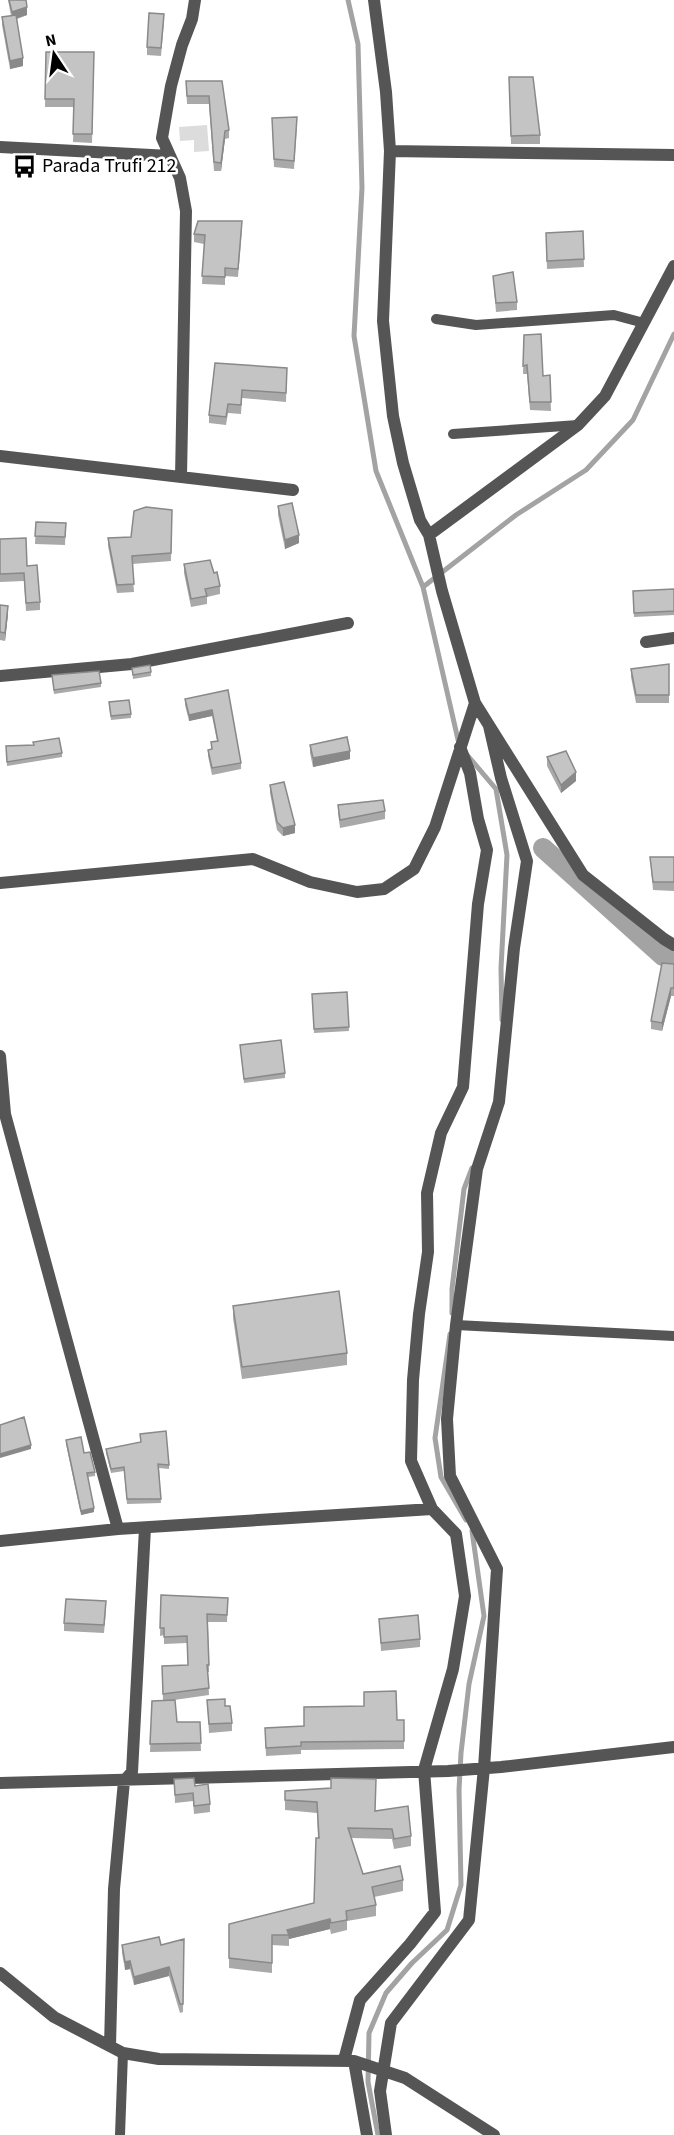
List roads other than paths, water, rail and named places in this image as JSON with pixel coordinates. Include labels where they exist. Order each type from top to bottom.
[{"type":"street","points":[[181,477],[186,211],[180,178],[162,138],[171,86],[192,19],[195,0]]},
{"type":"street","points":[[374,0],[386,92],[390,151],[383,321],[393,416],[400,451],[420,520],[429,535],[435,566],[475,703],[583,875],[674,945]]},
{"type":"street","points":[[0,147],[170,156]]},
{"type":"street","points":[[390,151],[674,155]]},
{"type":"street","points":[[429,535],[578,425],[605,396],[674,266]]},
{"type":"street","points":[[0,456],[293,490]]},
{"type":"street","points":[[0,676],[132,663],[348,623]]},
{"type":"street","points":[[646,642],[674,638]]},
{"type":"street","points":[[0,883],[253,859],[310,882],[357,892],[384,889],[414,869],[435,827],[475,703]]},
{"type":"street","points":[[386,2135],[379,2069],[391,2023],[469,1920],[478,1769],[498,1569],[450,1476],[447,1419],[456,1325],[477,1168],[500,1102],[514,948],[527,861],[501,778],[489,726]]},
{"type":"street","points":[[367,2135],[349,2060],[360,2000],[435,1912],[424,1770],[453,1669],[465,1596],[456,1534],[432,1509],[411,1461],[413,1380],[428,1252],[427,1193],[441,1132],[464,1087],[478,904],[487,850],[478,819],[470,773],[460,747]]},
{"type":"street","points":[[0,1056],[5,1114],[118,1529]]},
{"type":"street","points":[[0,1541],[118,1529],[432,1509]]},
{"type":"street","points":[[110,2046],[114,1889],[124,1781],[132,1772],[145,1528]]},
{"type":"street","points":[[0,1783],[448,1771],[674,1747]]},
{"type":"street","points":[[0,1973],[54,2017],[123,2053],[159,2059],[349,2060],[405,2078],[494,2135]]},
{"type":"lane","points":[[436,319],[476,325],[614,315],[644,323]]},
{"type":"lane","points":[[453,434],[578,425]]},
{"type":"lane","points":[[456,1325],[674,1336]]},
{"type":"lane","points":[[120,2135],[123,2053]]},
{"type":"waterway","points":[[348,0],[358,44],[362,188],[354,336],[376,471],[423,587]]},
{"type":"waterway","points":[[459,744],[423,587],[516,515],[586,470],[633,420],[674,334]]},
{"type":"waterway","points":[[468,756],[496,789],[507,855],[501,968],[502,1020]]},
{"type":"waterway","points":[[543,848],[663,956],[674,961]]},
{"type":"waterway","points":[[452,1313],[452,1289],[464,1189],[472,1168]]},
{"type":"waterway","points":[[450,1334],[435,1438],[441,1477],[466,1520]]},
{"type":"waterway","points":[[378,2135],[368,2082],[369,2033],[386,1993],[412,1963],[447,1930],[461,1885],[459,1790],[461,1753],[469,1684],[484,1616],[472,1531]]},
{"type":"place","name":"Parada Trufi 212","points":[[24,166]]}]
